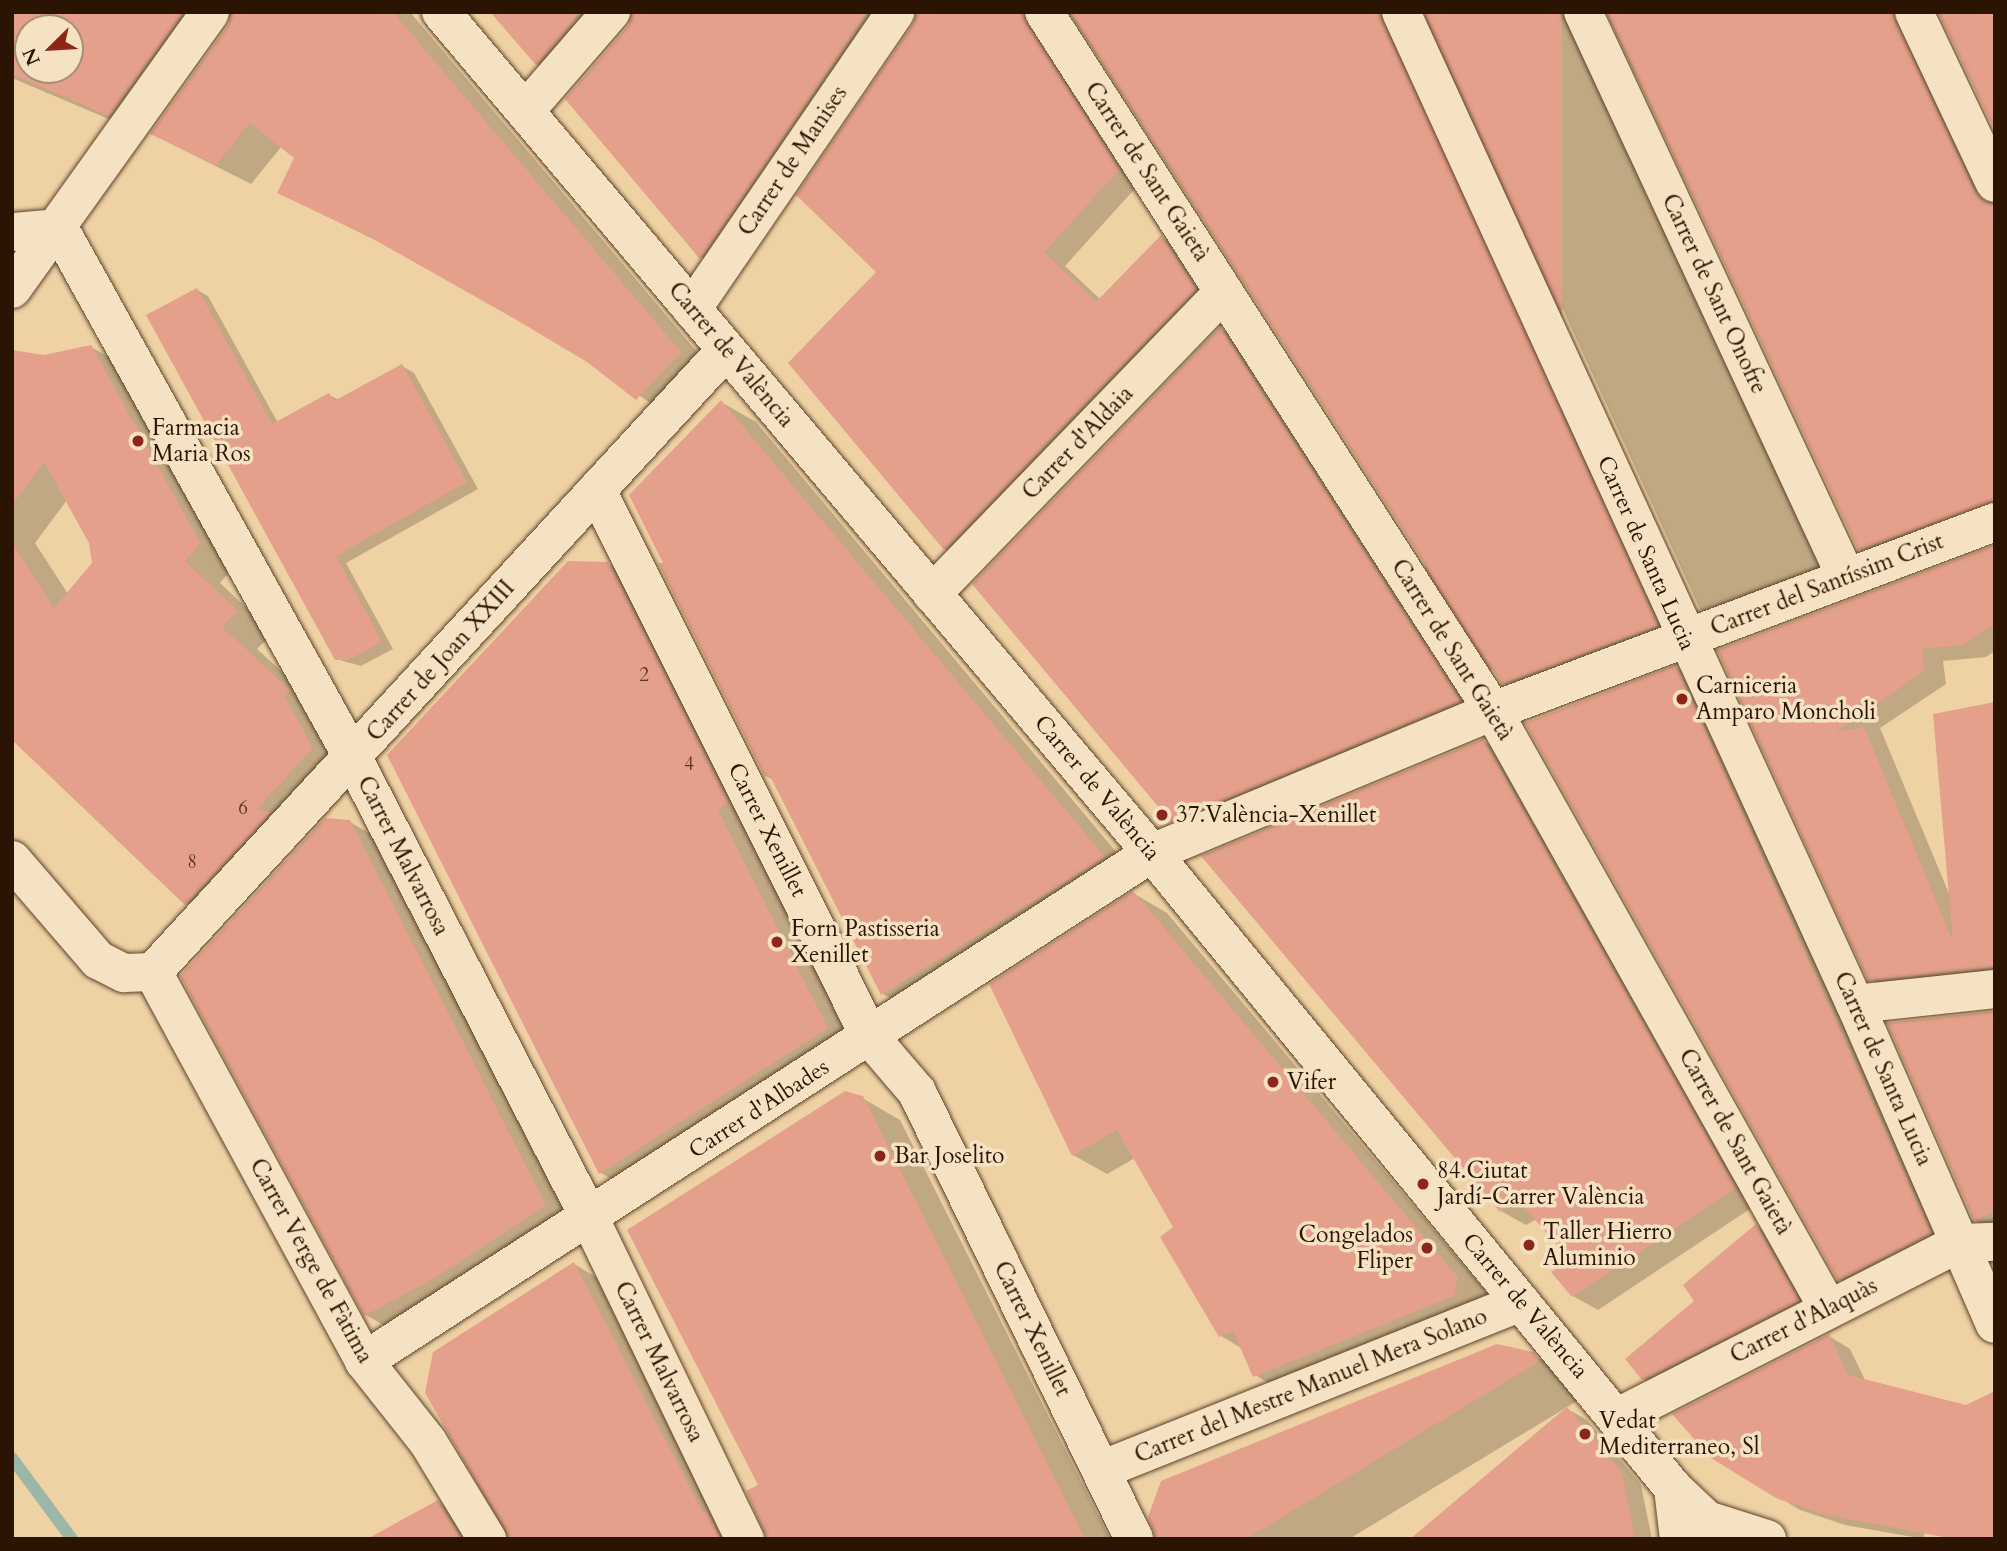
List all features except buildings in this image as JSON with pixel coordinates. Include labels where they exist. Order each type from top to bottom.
[{"type":"street","points":[[12,289],[59,228],[210,12]]},
{"type":"street","name":"Carrer de València","points":[[441,12],[1152,853],[1618,1417],[1673,1488],[1707,1520],[1767,1539]]},
{"type":"street","points":[[526,110],[611,12]]},
{"type":"street","name":"Carrer de Manises","points":[[692,309],[895,12]]},
{"type":"street","name":"Carrer de Sant Gaietà","points":[[1044,12],[1493,711],[1828,1308]]},
{"type":"street","name":"Carrer de Santa Lucia","points":[[1401,12],[1685,639],[1854,1004],[1978,1242],[1995,1324]]},
{"type":"street","name":"Carrer de Sant Onofre","points":[[1583,12],[1846,576]]},
{"type":"street","points":[[1914,12],[1995,183]]},
{"type":"street","points":[[12,232],[59,228]]},
{"type":"street","name":"Carrer Malvarrosa","points":[[59,228],[353,758],[590,1219],[745,1539]]},
{"type":"street","name":"Carrer d'Aldaia","points":[[932,594],[1224,292]]},
{"type":"street","name":"Carrer de Joan XXIII","points":[[153,972],[353,758],[726,350]]},
{"type":"street","name":"Carrer Xenillet","points":[[597,490],[870,1037],[917,1092],[1134,1539]]},
{"type":"street","name":"Carrer del Santíssim Crist","points":[[1152,853],[1493,711],[1995,522]]},
{"type":"street","name":"Carrer d'Albades","points":[[364,1361],[590,1219],[1152,853]]},
{"type":"street","points":[[12,860],[98,960],[124,973],[153,972]]},
{"type":"street","name":"Carrer Verge de Fàtima","points":[[153,972],[364,1361],[428,1442],[487,1539]]},
{"type":"street","points":[[1854,1004],[1995,989]]},
{"type":"street","name":"Carrer d'Alaquàs","points":[[1618,1417],[1828,1308],[1978,1242]]},
{"type":"street","name":"Carrer del Mestre Manuel Mera Solano","points":[[1101,1470],[1521,1302]]},
{"type":"street","points":[[1673,1488],[1679,1539]]},
{"type":"waterway","points":[[12,1458],[72,1539]]},
{"type":"place","name":"Farmacia Maria Ros","points":[[138,441]]},
{"type":"place","name":"Carniceria Amparo Moncholi","points":[[1682,699]]},
{"type":"place","name":"37.València-Xenillet","points":[[1162,815]]},
{"type":"place","name":"Forn Pastisseria Xenillet","points":[[777,942]]},
{"type":"place","name":"Vifer","points":[[1273,1082]]},
{"type":"place","name":"Bar Joselito","points":[[880,1156]]},
{"type":"place","name":"84.Ciutat Jardí-Carrer València","points":[[1423,1184]]},
{"type":"place","name":"Taller Hierro Aluminio","points":[[1529,1245]]},
{"type":"place","name":"Congelados Fliper","points":[[1427,1248]]},
{"type":"place","name":"Vedat Mediterraneo, Sl","points":[[1585,1434]]}]
